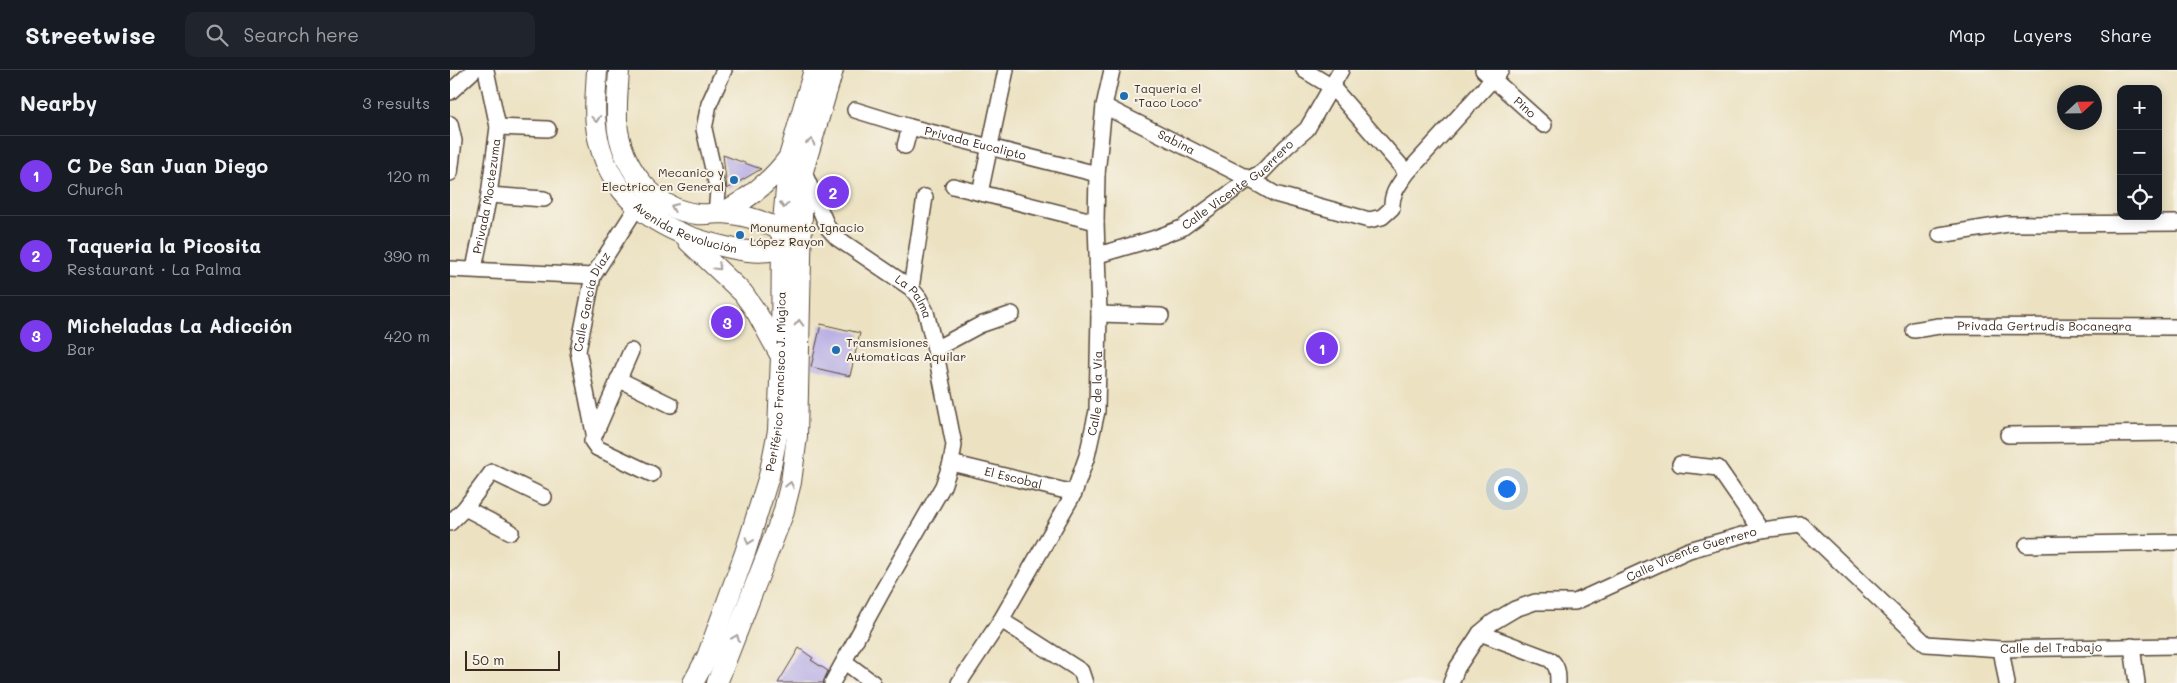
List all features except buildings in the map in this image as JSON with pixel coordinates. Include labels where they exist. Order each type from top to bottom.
[{"type":"main road","name":"Avenida Revolución","points":[[597,70],[595,108],[598,138],[606,162],[618,184],[637,207],[655,222],[681,235],[736,250],[758,252],[791,241]]},
{"type":"main road","name":"Avenida Revolución","points":[[619,70],[618,130],[627,160],[638,179],[650,192],[677,209],[696,214],[719,214],[760,222],[791,241]]},
{"type":"main road","name":"Periférico Francisco J. Múgica","points":[[693,683],[707,657],[762,501],[778,431],[781,356],[796,164],[814,70]]},
{"type":"main road","name":"Periférico Francisco J. Múgica","points":[[796,164],[833,70]]},
{"type":"main road","points":[[719,214],[746,200],[763,185],[796,164]]},
{"type":"main road","points":[[681,235],[710,259],[743,293],[758,313],[781,356]]},
{"type":"main road","name":"Periférico Francisco J. Múgica","points":[[717,683],[783,514],[791,482],[796,436],[791,241]]},
{"type":"street","points":[[450,92],[474,70]]},
{"type":"street","name":"Privada Moctezuma","points":[[450,269],[474,269],[489,195],[498,126],[486,70]]},
{"type":"street","points":[[719,214],[718,191],[704,129],[709,104],[724,70]]},
{"type":"street","points":[[980,193],[1006,70]]},
{"type":"street","name":"Calle de la Vía","points":[[959,683],[1001,620],[1074,493],[1087,456],[1097,411],[1099,314],[1096,174],[1104,106],[1112,70]]},
{"type":"street","points":[[1304,70],[1332,87],[1407,173],[1493,73]]},
{"type":"street","name":"Calle Vicente Guerrero","points":[[1098,255],[1153,239],[1182,228],[1249,179],[1262,172],[1307,129],[1341,70]]},
{"type":"street","name":"Pino","points":[[1493,73],[1544,125]]},
{"type":"street","name":"Sabina","points":[[1104,106],[1275,194],[1370,220],[1376,220],[1392,208],[1391,199],[1395,189],[1407,173]]},
{"type":"street","name":"Privada Eucalipto","points":[[855,110],[910,127],[1096,174]]},
{"type":"street","points":[[450,124],[454,141],[450,173]]},
{"type":"street","points":[[498,126],[548,129]]},
{"type":"street","points":[[905,146],[910,127]]},
{"type":"street","name":"La Palma","points":[[796,164],[828,228],[837,238],[910,288],[919,298],[926,312],[954,445],[951,463],[942,486],[882,590],[845,662],[832,683]]},
{"type":"street","points":[[953,186],[1096,222]]},
{"type":"street","points":[[489,195],[544,199]]},
{"type":"street","points":[[910,288],[925,197]]},
{"type":"street","name":"Calle García Díaz","points":[[593,437],[578,352],[593,276],[637,207]]},
{"type":"street","points":[[1940,235],[2008,224],[2177,223]]},
{"type":"street","points":[[474,269],[593,276]]},
{"type":"street","points":[[935,350],[980,325],[1012,314]]},
{"type":"street","points":[[1099,314],[1160,316]]},
{"type":"street","name":"Privada Gertrudis Bocanegra","points":[[1914,330],[1939,326],[2177,327]]},
{"type":"street","points":[[631,351],[593,437],[596,448],[652,474]]},
{"type":"street","points":[[618,379],[671,405]]},
{"type":"street","points":[[2008,435],[2177,433]]},
{"type":"street","name":"El Escobal","points":[[951,463],[1074,493]]},
{"type":"street","points":[[1680,464],[1718,468],[1761,530]]},
{"type":"street","points":[[450,523],[465,508],[492,472],[544,497]]},
{"type":"street","points":[[465,508],[511,532]]},
{"type":"street","name":"Calle Vicente Guerrero","points":[[1451,683],[1457,668],[1480,633],[1493,622],[1516,610],[1535,602],[1575,602],[1689,550],[1761,530],[1801,525],[1926,644]]},
{"type":"street","points":[[2027,545],[2177,542]]},
{"type":"street","points":[[1001,620],[1081,671],[1085,683]]},
{"type":"street","points":[[1480,633],[1549,659],[1555,663],[1558,671],[1558,683]]},
{"type":"street","name":"Calle del Trabajo","points":[[1926,644],[2001,649],[2177,646]]},
{"type":"street","points":[[2132,646],[2137,683]]},
{"type":"street","points":[[2001,649],[2007,683]]},
{"type":"street","points":[[845,662],[873,683]]},
{"type":"shaded area","points":[[800,643],[834,671],[827,683],[773,683]]},
{"type":"place","name":"Taqueria el \"Taco Loco\"","points":[[1124,96]]},
{"type":"place","name":"Mecanico y Electrico en General","points":[[734,180]]},
{"type":"place","name":"Taqueria la Picosita","points":[[833,192]]},
{"type":"place","name":"Monumento Ignacio López Rayon","points":[[740,235]]},
{"type":"place","name":"Micheladas La Adicción","points":[[727,322]]},
{"type":"place","name":"C De San Juan Diego","points":[[1322,348]]},
{"type":"place","name":"Transmisiones Automaticas Aquilar","points":[[836,350]]}]
